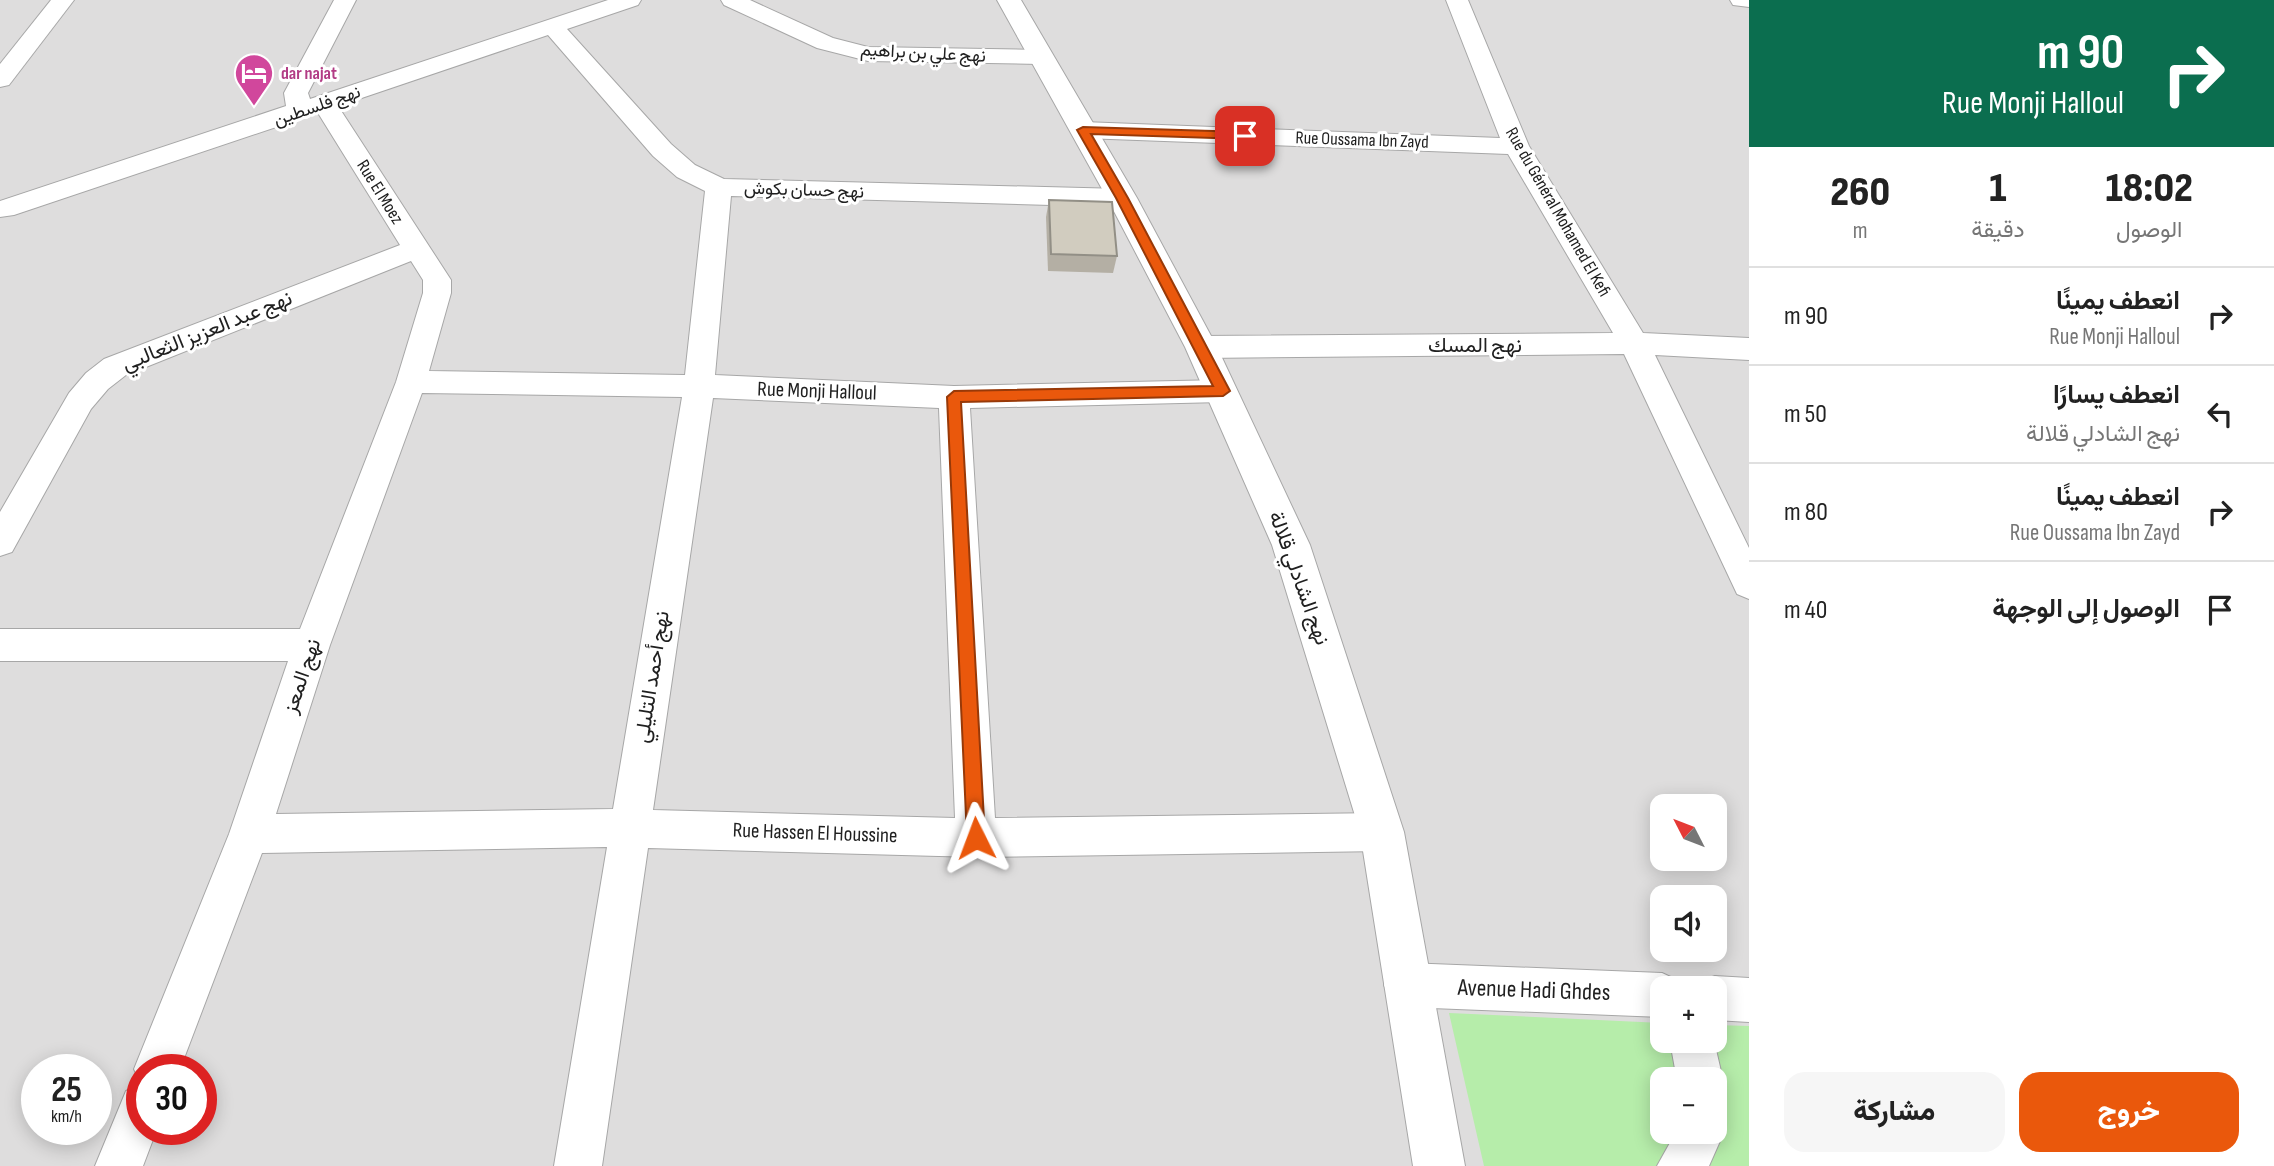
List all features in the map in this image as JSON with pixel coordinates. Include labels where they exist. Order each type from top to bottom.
[{"type":"street","points":[[0,48],[39,0]]},
{"type":"street","points":[[0,80],[63,0]]},
{"type":"street","points":[[312,108],[296,93],[345,0]]},
{"type":"street","name":"نهج فلسطين","points":[[1,210],[630,0]]},
{"type":"street","name":"نهج علي بن براهيم","points":[[732,0],[825,43],[868,54],[1041,57]]},
{"type":"street","name":"نهج الشادلي قلالة","points":[[1009,0],[1122,198],[1201,347],[1291,545],[1382,832],[1439,1166]]},
{"type":"street","name":"Rue du Général Mohamed El Kefi","points":[[1457,0],[1516,146],[1634,343],[1749,584]]},
{"type":"street","points":[[1741,0],[1749,0]]},
{"type":"street","name":"نهج حسان بكوش","points":[[552,26],[662,150],[686,170],[719,187],[1122,198]]},
{"type":"street","name":"Rue El Moez","points":[[312,108],[437,280]]},
{"type":"street","name":"Rue Oussama Ibn Zayd","points":[[1083,130],[1516,146]]},
{"type":"street","name":"نهج أحمد التليلي","points":[[578,1166],[628,828],[699,386],[719,187]]},
{"type":"street","name":"نهج عبد العزيز الثعالبي","points":[[0,541],[80,401],[97,381],[116,368],[416,249]]},
{"type":"street","name":"نهج المعز","points":[[163,1054],[248,834],[312,645],[411,382],[434,308],[437,280]]},
{"type":"street","name":"نهج المسك","points":[[1201,347],[1634,343],[1749,349]]},
{"type":"street","name":"Rue Monji Halloul","points":[[411,382],[699,386],[954,397],[1223,391]]},
{"type":"street","points":[[954,397],[976,838]]},
{"type":"street","points":[[0,645],[312,645]]},
{"type":"street","name":"Rue Hassen El Houssine","points":[[248,834],[628,828],[976,838],[1382,832]]},
{"type":"street","name":"Avenue Hadi Ghdes","points":[[1406,985],[1650,995]]},
{"type":"street","points":[[1727,999],[1749,1000]]},
{"type":"street","points":[[1681,1166],[1695,1144]]},
{"type":"street","points":[[119,1166],[127,1145]]},
{"type":"shaded area","points":[[0,0],[1749,0],[1749,1166],[0,1166]]},
{"type":"green space","points":[[1449,1013],[1650,1022],[1650,1053],[1727,1053],[1727,1025],[1749,1026],[1749,1166],[1484,1166]]},
{"type":"building","points":[[1049,200],[1112,202],[1117,256],[1051,254]]},
{"type":"place","name":"dar najat","points":[[254,107]]},
{"type":"route","points":[[976,838],[954,397],[1223,391],[1122,198],[1083,130],[1245,136]]}]
